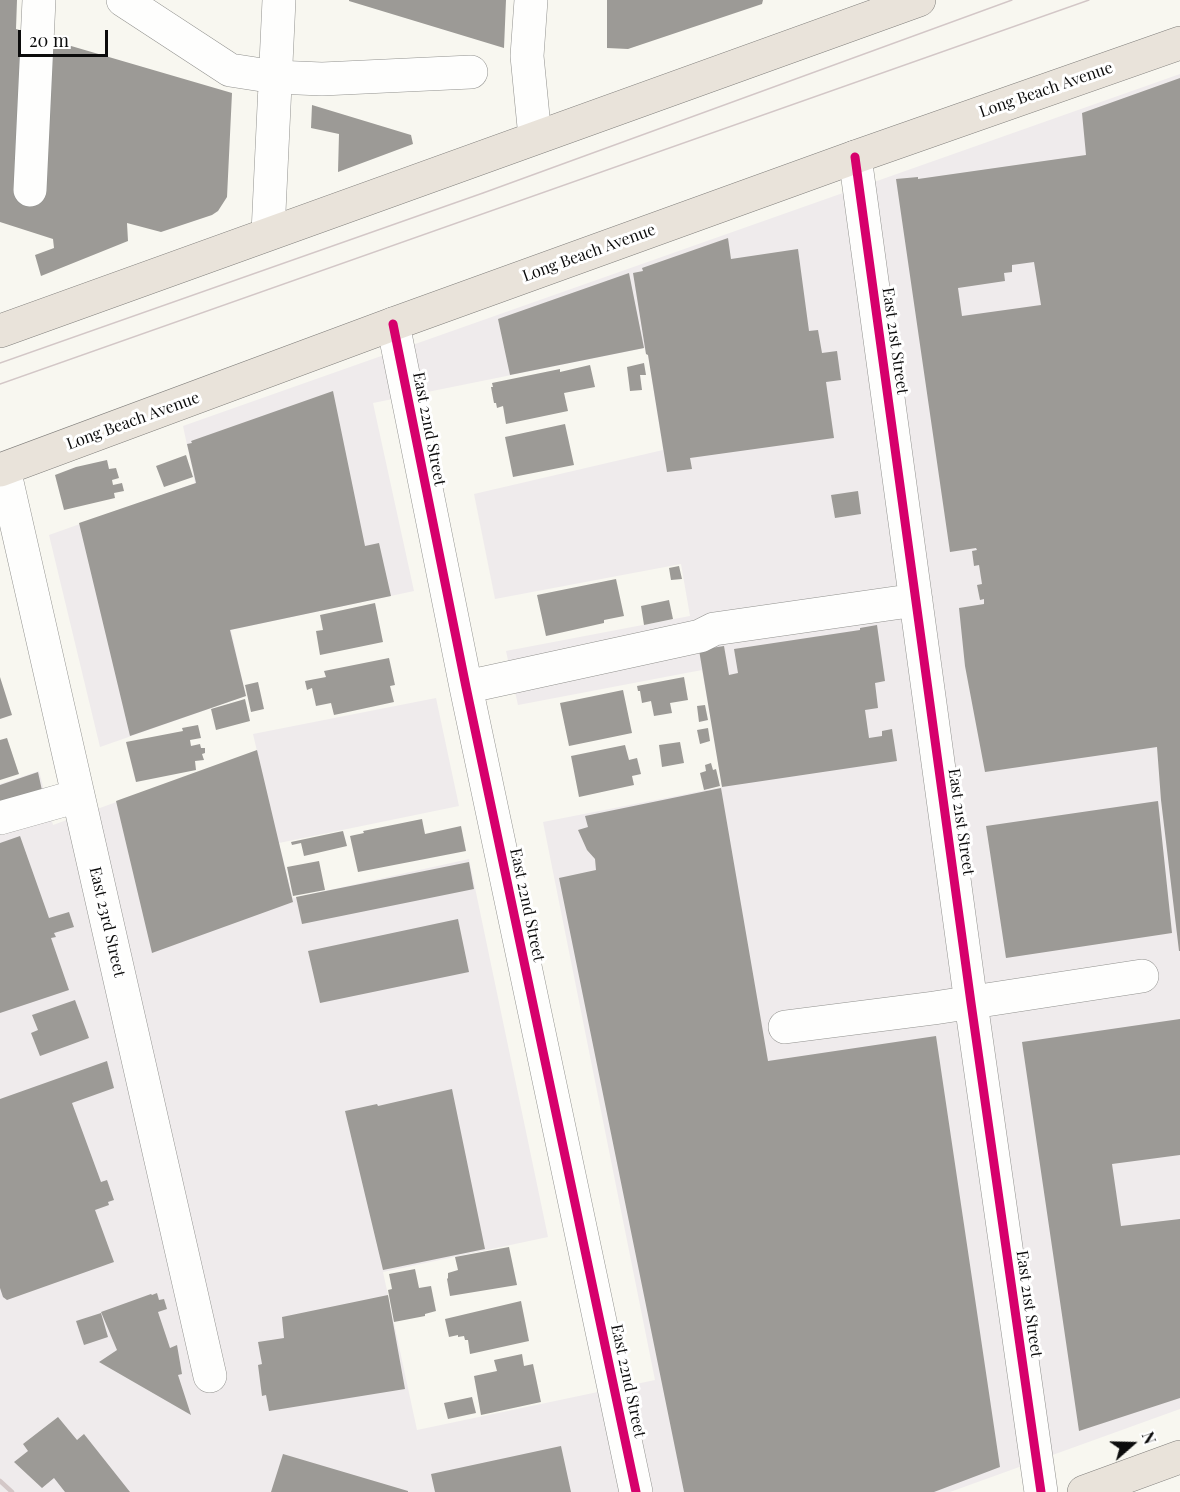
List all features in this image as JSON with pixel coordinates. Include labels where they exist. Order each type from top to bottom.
[{"type":"main road","points":[[0,331],[919,0]]},
{"type":"main road","name":"Long Beach Avenue","points":[[2,469],[393,324],[855,157],[1180,43]]},
{"type":"main road","points":[[1084,1492],[1180,1457]]},
{"type":"street","points":[[30,190],[39,0]]},
{"type":"street","points":[[123,0],[230,70],[276,77],[322,79],[471,72]]},
{"type":"street","points":[[268,233],[279,0]]},
{"type":"street","points":[[531,0],[528,56],[535,137]]},
{"type":"street","name":"East 21st Street","points":[[855,157],[971,1003],[1041,1492]]},
{"type":"street","name":"East 22nd Street","points":[[393,324],[466,687],[636,1492]]},
{"type":"street","name":"East 23rd Street","points":[[2,469],[210,1376]]},
{"type":"street","points":[[466,687],[700,636],[714,629],[916,600]]},
{"type":"street","points":[[0,818],[78,796]]},
{"type":"street","points":[[785,1026],[971,1003],[1142,976]]},
{"type":"shaded area","points":[[1180,74],[1180,1409],[950,1492],[0,1492],[0,784],[39,771],[53,825],[257,751],[253,734],[436,698],[459,806],[279,843],[293,898],[469,859],[548,1237],[383,1272],[417,1430],[655,1380],[543,822],[722,787],[702,670],[518,705],[506,651],[690,616],[681,564],[495,599],[474,494],[663,450],[645,348],[373,403],[414,591],[231,630],[246,696],[100,747],[49,535],[195,483],[183,426]]},
{"type":"building","points":[[0,0],[17,0],[16,29],[27,32],[47,59],[54,41],[232,93],[227,197],[218,211],[161,232],[127,223],[128,241],[41,276],[35,255],[54,248],[53,239],[0,222]]},
{"type":"building","points":[[506,0],[504,48],[349,1]]},
{"type":"building","points":[[607,0],[763,0],[762,4],[628,49],[607,48]]},
{"type":"building","points":[[1180,78],[1180,951],[1161,800],[1157,747],[985,772],[965,666],[959,608],[984,604],[984,599],[980,600],[977,585],[982,584],[979,565],[974,566],[972,551],[977,550],[976,548],[950,552],[896,179],[918,177],[918,179],[1086,155],[1082,113]],"holes":[[[1034,262],[1041,305],[962,316],[958,288],[1005,281],[1004,273],[1012,272],[1012,265]]]},
{"type":"building","points":[[312,105],[411,135],[413,144],[338,172],[339,134],[311,128]]},
{"type":"building","points":[[728,238],[731,259],[798,249],[809,331],[818,330],[822,353],[837,351],[841,380],[826,382],[834,438],[690,458],[692,469],[667,472],[633,273]]},
{"type":"building","points":[[629,273],[644,348],[510,375],[498,319]]},
{"type":"building","points":[[644,363],[646,375],[640,375],[642,390],[630,391],[627,367]]},
{"type":"building","points":[[590,365],[595,387],[564,393],[568,411],[506,424],[503,406],[497,408],[494,403],[492,383]]},
{"type":"building","points":[[333,391],[365,546],[379,543],[391,596],[230,630],[246,696],[130,736],[79,523],[196,483],[187,444],[192,443],[191,441]]},
{"type":"building","points":[[565,424],[574,465],[513,477],[505,437]]},
{"type":"building","points":[[186,455],[193,477],[164,487],[156,466]]},
{"type":"building","points":[[107,460],[109,469],[116,468],[119,478],[112,480],[113,485],[122,483],[124,491],[114,493],[115,498],[64,510],[55,475],[76,467]]},
{"type":"building","points":[[858,491],[861,514],[835,518],[831,495]]},
{"type":"building","points":[[679,566],[682,579],[671,580],[669,568]]},
{"type":"building","points":[[616,579],[624,616],[604,620],[604,623],[546,636],[537,595]]},
{"type":"building","points":[[669,600],[673,619],[644,625],[641,606]]},
{"type":"building","points":[[375,603],[383,642],[320,655],[316,631],[323,630],[320,615]]},
{"type":"building","points":[[877,625],[885,681],[875,683],[878,708],[865,710],[869,738],[882,736],[882,731],[892,729],[897,761],[722,787],[699,650],[724,646],[729,675],[738,673],[734,649],[860,630],[860,628]]},
{"type":"building","points":[[389,658],[395,685],[390,686],[394,702],[334,715],[331,703],[316,706],[312,688],[307,690],[305,681],[326,677],[324,671]]},
{"type":"building","points":[[0,677],[12,715],[0,719]]},
{"type":"building","points":[[684,677],[688,700],[670,703],[672,713],[654,716],[651,701],[642,703],[637,686]]},
{"type":"building","points":[[258,682],[264,709],[251,712],[245,685]]},
{"type":"building","points":[[623,690],[632,733],[569,746],[560,703]]},
{"type":"building","points":[[245,699],[250,721],[216,730],[211,709]]},
{"type":"building","points":[[705,705],[708,720],[699,722],[697,706]]},
{"type":"building","points":[[198,725],[201,738],[190,740],[191,746],[200,744],[201,748],[205,748],[205,753],[202,754],[204,760],[195,761],[196,770],[136,782],[126,742],[183,731],[182,728]]},
{"type":"building","points":[[708,728],[710,741],[700,744],[697,730]]},
{"type":"building","points":[[7,738],[19,774],[0,780],[0,740]]},
{"type":"building","points":[[680,742],[684,763],[662,767],[659,745]]},
{"type":"building","points":[[625,745],[629,760],[637,758],[641,774],[632,776],[634,785],[579,797],[571,756]]},
{"type":"building","points":[[257,750],[293,902],[152,953],[116,801]]},
{"type":"building","points":[[711,763],[713,770],[716,769],[720,786],[704,790],[700,773],[706,771],[705,765]]},
{"type":"building","points":[[38,772],[43,795],[0,805],[0,785]]},
{"type":"building","points":[[721,788],[768,1061],[936,1036],[1000,1467],[934,1492],[684,1492],[559,878],[596,870],[595,859],[587,850],[578,830],[588,827],[585,816]]},
{"type":"building","points":[[1158,801],[1172,933],[1006,958],[986,826]]},
{"type":"building","points":[[422,819],[425,834],[461,826],[466,851],[358,872],[350,836],[364,833],[363,831]]},
{"type":"building","points":[[343,831],[347,846],[304,856],[301,843],[292,845],[291,842]]},
{"type":"building","points":[[20,836],[49,918],[69,912],[74,927],[54,933],[56,937],[51,938],[69,990],[0,1013],[0,843]]},
{"type":"building","points":[[319,861],[325,890],[293,896],[287,867]]},
{"type":"building","points":[[469,862],[474,889],[302,924],[296,897]]},
{"type":"building","points":[[458,919],[469,972],[320,1003],[308,951]]},
{"type":"building","points":[[75,1000],[89,1038],[40,1056],[31,1033],[38,1030],[32,1015]]},
{"type":"building","points":[[1180,1019],[1180,1155],[1112,1164],[1121,1226],[1180,1219],[1180,1398],[1079,1431],[1022,1042]]},
{"type":"building","points":[[107,1061],[114,1088],[72,1103],[101,1182],[107,1180],[114,1200],[108,1202],[109,1205],[95,1210],[114,1262],[7,1300],[3,1297],[0,1288],[0,1099]]},
{"type":"building","points":[[452,1089],[485,1249],[383,1270],[345,1111]]},
{"type":"building","points":[[509,1247],[517,1285],[450,1296],[447,1279],[448,1273],[458,1270],[455,1257]]},
{"type":"building","points":[[415,1269],[419,1288],[431,1286],[436,1311],[425,1314],[425,1316],[394,1322],[388,1290],[392,1289],[389,1274]]},
{"type":"building","points":[[157,1293],[159,1300],[164,1299],[167,1309],[158,1312],[170,1348],[177,1345],[182,1374],[178,1375],[191,1415],[99,1362],[117,1350],[101,1312]]},
{"type":"building","points":[[388,1295],[405,1389],[269,1411],[266,1395],[262,1396],[258,1365],[262,1364],[258,1342],[284,1338],[282,1317]]},
{"type":"building","points":[[521,1301],[529,1341],[470,1354],[468,1340],[465,1340],[464,1336],[449,1337],[445,1319]]},
{"type":"building","points":[[101,1313],[108,1337],[84,1345],[76,1321]]},
{"type":"building","points":[[522,1354],[524,1366],[533,1364],[541,1402],[481,1415],[474,1376],[497,1371],[494,1360]]},
{"type":"building","points":[[472,1397],[476,1413],[448,1419],[444,1403]]},
{"type":"building","points":[[58,1417],[77,1440],[84,1434],[130,1492],[65,1492],[54,1478],[42,1488],[14,1462],[28,1451],[23,1444]]},
{"type":"building","points":[[561,1446],[571,1492],[435,1492],[431,1474]]},
{"type":"building","points":[[283,1454],[408,1491],[408,1492],[271,1492]]},
{"type":"tram line","points":[[0,363],[483,193],[1012,0]]},
{"type":"tram line","points":[[0,384],[1089,0]]},
{"type":"railway","points":[[0,1481],[12,1492]]},
{"type":"cycle path","points":[[855,157],[971,1003],[1041,1492]]},
{"type":"cycle path","points":[[393,324],[466,687],[636,1492]]}]
